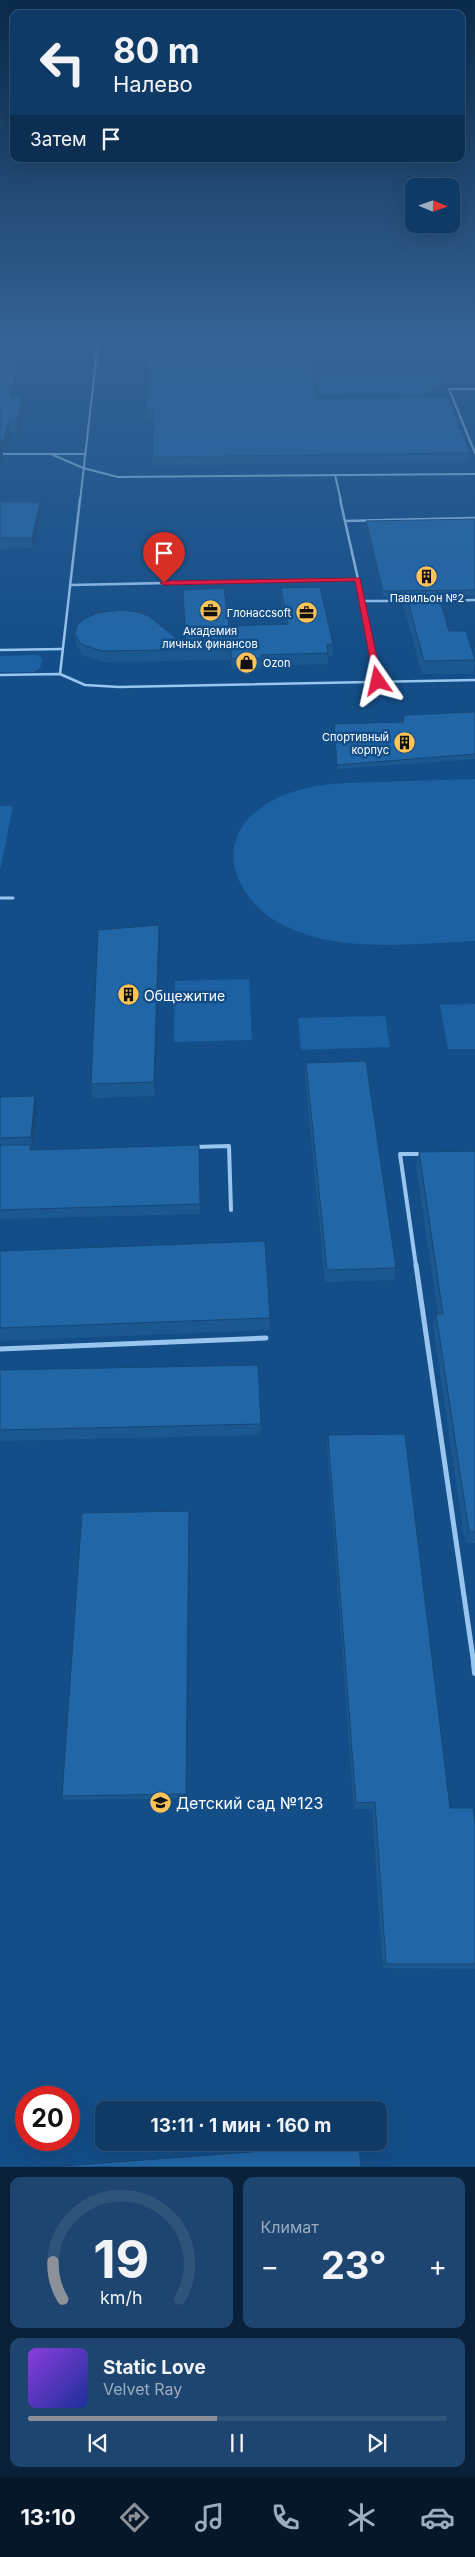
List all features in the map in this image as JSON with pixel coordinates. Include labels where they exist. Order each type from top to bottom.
[{"type":"lane","points":[[60,674],[85,443]]},
{"type":"lane","points":[[0,454],[84,454]]},
{"type":"lane","points":[[51,454],[83,468],[118,477],[475,474]]},
{"type":"lane","points":[[336,475],[378,681]]},
{"type":"lane","points":[[345,521],[475,518]]},
{"type":"lane","points":[[70,585],[358,579]]},
{"type":"lane","points":[[428,601],[475,600]]},
{"type":"lane","points":[[362,602],[409,601]]},
{"type":"lane","points":[[0,650],[62,649]]},
{"type":"lane","points":[[0,675],[60,674],[85,685],[119,687],[475,680]]},
{"type":"lane","points":[[0,898],[13,898]]},
{"type":"lane","points":[[189,1147],[229,1146],[231,1210]]},
{"type":"lane","points":[[428,1154],[400,1154],[475,1673]]},
{"type":"lane","points":[[0,1349],[266,1338]]},
{"type":"shaded area","points":[[38,655],[42,659],[40,668],[34,672],[0,672],[0,656]]},
{"type":"shaded area","points":[[475,779],[475,941],[379,945],[332,941],[309,935],[287,927],[271,918],[256,905],[245,891],[237,875],[234,858],[235,841],[243,825],[258,810],[277,798],[321,785]]},
{"type":"shaded area","points":[[0,806],[13,806],[0,871]]},
{"type":"shaded area","points":[[249,979],[252,1040],[174,1042],[175,981]]},
{"type":"shaded area","points":[[475,1004],[475,1049],[448,1049],[440,1005]]},
{"type":"shaded area","points":[[385,1016],[390,1047],[301,1050],[298,1018]]},
{"type":"building","points":[[153,443],[466,443],[470,453],[152,457]]},
{"type":"building","points":[[0,502],[40,502],[32,538],[0,538]]},
{"type":"building","name":"Павильон №2","points":[[475,519],[475,590],[383,591],[366,521]]},
{"type":"building","points":[[320,587],[333,644],[327,645],[328,653],[261,655],[261,658],[232,659],[230,649],[102,651],[81,644],[75,634],[77,626],[84,619],[97,613],[121,610],[138,612],[149,616],[186,646],[183,590],[224,588],[229,626],[288,624],[281,588]]},
{"type":"building","points":[[405,591],[437,591],[449,631],[466,631],[475,660],[424,661]]},
{"type":"building","name":"Спортивный корпус","points":[[475,712],[475,754],[337,765],[334,724],[403,722],[404,715]]},
{"type":"building","name":"Общежитие","points":[[159,925],[154,1082],[91,1084],[98,930]]},
{"type":"building","points":[[366,1061],[396,1268],[327,1270],[306,1063]]},
{"type":"building","points":[[35,1096],[31,1137],[0,1138],[0,1097]]},
{"type":"building","points":[[0,1145],[31,1145],[30,1150],[199,1145],[200,1204],[0,1210]]},
{"type":"building","points":[[475,1151],[475,1532],[469,1532],[436,1314],[443,1314],[419,1152]]},
{"type":"building","points":[[265,1241],[270,1318],[0,1328],[0,1251]]},
{"type":"building","points":[[258,1365],[261,1424],[0,1430],[0,1370]]},
{"type":"building","points":[[405,1434],[450,1808],[473,1808],[475,1823],[475,1964],[386,1964],[375,1802],[356,1803],[328,1435]]},
{"type":"building","points":[[189,1511],[186,1794],[62,1796],[82,1513]]},
{"type":"building","points":[[265,2151],[360,2151],[361,2167],[49,2167]]},
{"type":"place","name":"Павильон №2","points":[[427,577]]},
{"type":"place","name":"Академия личных финансов","points":[[210,610]]},
{"type":"place","name":"Глонассsoft","points":[[307,613]]},
{"type":"place","name":"Ozon","points":[[247,663]]},
{"type":"place","name":"Спортивный корпус","points":[[405,743]]},
{"type":"place","name":"Общежитие","points":[[128,995]]},
{"type":"place","name":"Детский сад №123","points":[[160,1803]]},
{"type":"route","points":[[164,583],[358,579],[378,681]]}]
